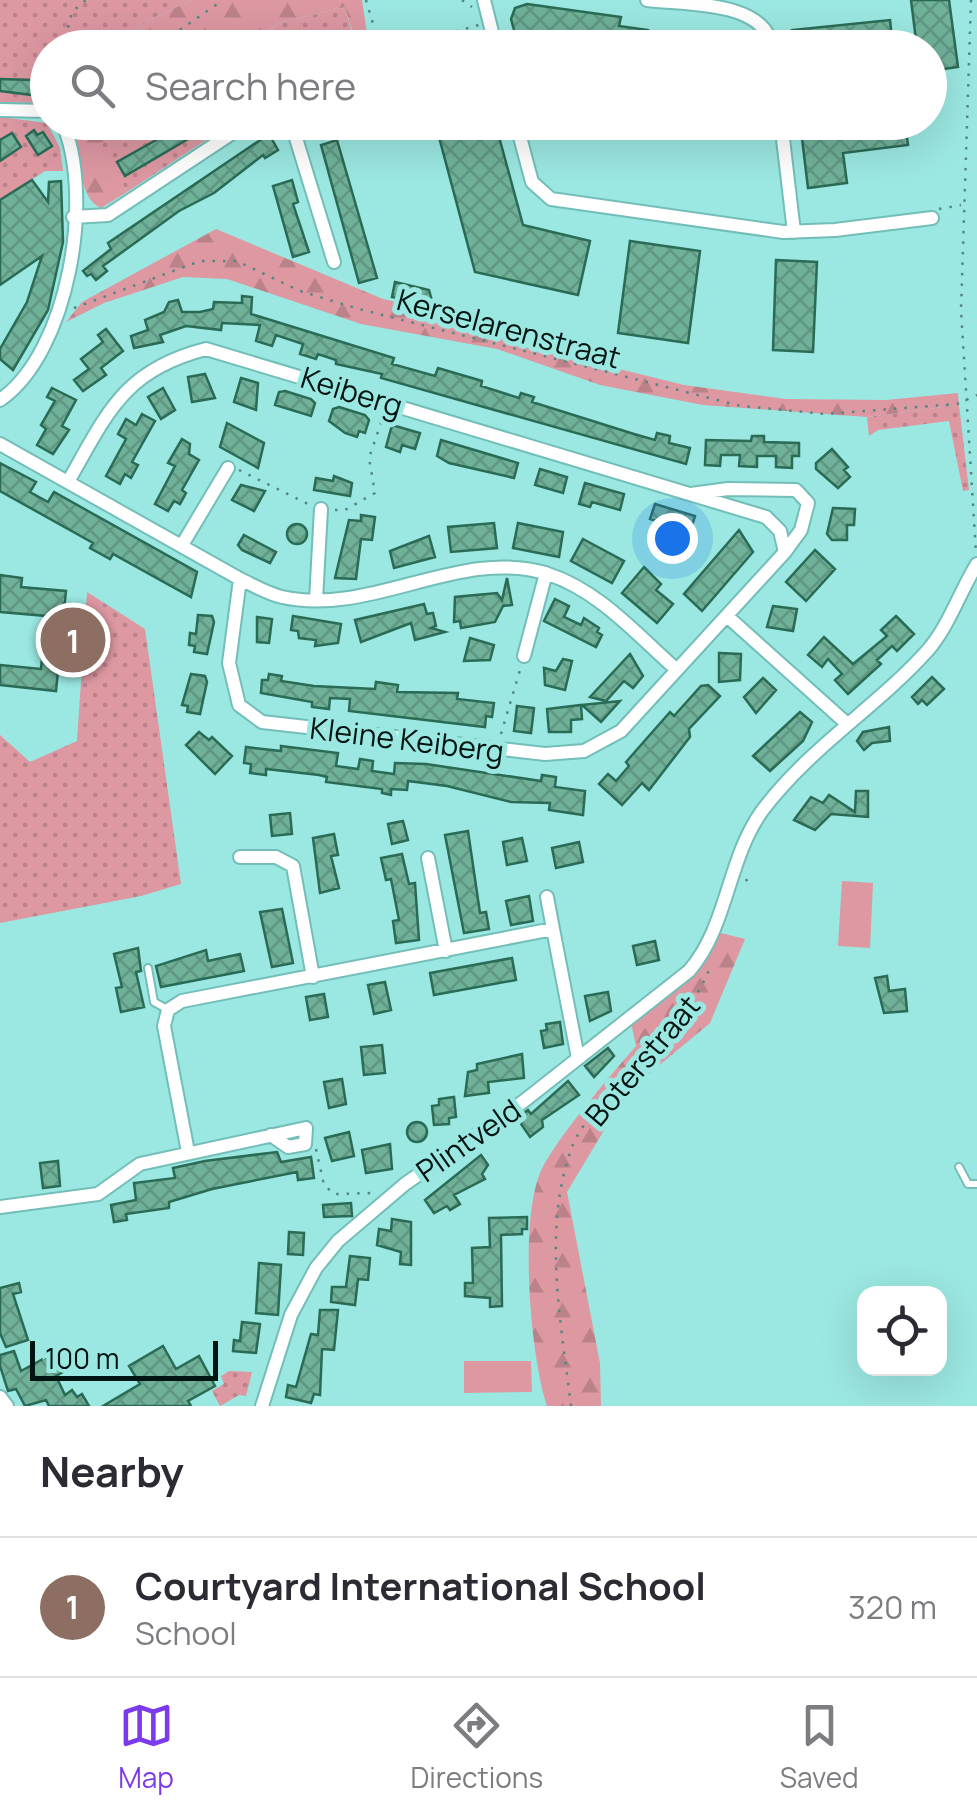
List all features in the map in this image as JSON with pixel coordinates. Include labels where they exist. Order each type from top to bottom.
[{"type":"street","points":[[484,0],[492,30]]},
{"type":"street","points":[[646,0],[751,15],[768,30]]},
{"type":"street","points":[[0,110],[30,111]]},
{"type":"street","points":[[0,400],[30,371],[60,314],[69,280],[74,217],[70,140]]},
{"type":"street","points":[[74,217],[108,215],[222,140]]},
{"type":"street","points":[[297,140],[334,262]]},
{"type":"street","points":[[521,140],[532,182],[552,199],[794,232],[932,218]]},
{"type":"street","points":[[783,140],[794,232]]},
{"type":"street","name":"Keiberg","points":[[69,480],[118,395],[147,371],[206,349],[766,518],[780,531],[785,552]]},
{"type":"street","points":[[0,444],[240,579],[281,597],[357,597],[485,569],[546,573],[591,594],[677,670]]},
{"type":"street","points":[[182,545],[228,468]]},
{"type":"street","name":"Keiberg","points":[[677,670],[785,552],[801,530],[808,504],[796,490],[728,489],[688,495]]},
{"type":"street","points":[[316,600],[321,509]]},
{"type":"street","points":[[728,617],[845,722],[928,650],[952,614],[977,564]]},
{"type":"street","points":[[524,656],[546,573]]},
{"type":"street","name":"Kleine Keiberg","points":[[240,579],[229,663],[239,705],[262,722],[497,750],[545,754],[584,750],[620,731],[677,670]]},
{"type":"street","name":"Plintveld","points":[[262,1406],[286,1328],[308,1281],[338,1240],[393,1194],[689,971],[707,946],[736,858],[750,829],[845,722]]},
{"type":"street","points":[[240,858],[276,857],[293,866],[314,977]]},
{"type":"street","points":[[428,858],[446,952]]},
{"type":"street","points":[[547,897],[578,1058]]},
{"type":"street","points":[[188,1152],[164,1026],[168,1010],[182,1001],[553,929]]},
{"type":"street","points":[[0,1206],[98,1194],[140,1164],[188,1152],[306,1128],[305,1137]]},
{"type":"street","points":[[0,1397],[7,1406]]},
{"type":"lane","points":[[148,968],[154,1002],[168,1010]]},
{"type":"lane","points":[[959,1166],[968,1184],[977,1184]]},
{"type":"path","points":[[68,30],[72,12],[86,0]]},
{"type":"path","points":[[180,30],[223,0]]},
{"type":"path","points":[[366,0],[375,30]]},
{"type":"path","points":[[971,0],[962,205],[965,402],[977,564]]},
{"type":"path","points":[[461,30],[490,22]]},
{"type":"path","points":[[932,218],[938,209],[962,205]]},
{"type":"path","name":"Kerselarenstraat","points":[[60,314],[200,261],[237,261],[300,291],[359,309],[516,347],[593,372],[741,406],[825,414],[965,402]]},
{"type":"path","points":[[965,402],[977,394]]},
{"type":"path","points":[[228,468],[242,470],[321,509],[344,510],[374,494],[369,458],[388,402]]},
{"type":"path","points":[[497,750],[524,656]]},
{"type":"path","name":"Boterstraat","points":[[571,1406],[555,1236],[573,1144],[630,1069],[680,1023],[700,994],[716,951]]},
{"type":"path","points":[[305,1137],[316,1145],[324,1185],[334,1194],[393,1194]]},
{"type":"green space","points":[[0,0],[192,0],[136,30],[30,30],[30,103],[0,102]]},
{"type":"green space","points":[[192,0],[362,0],[366,30],[352,30],[345,7],[279,23],[269,30],[136,30]]},
{"type":"green space","points":[[345,7],[351,30],[269,30],[279,23]]},
{"type":"green space","points":[[0,117],[30,121],[30,140],[56,140],[63,171],[45,171],[0,200]]},
{"type":"green space","points":[[76,140],[106,140],[101,143],[127,192],[101,208],[83,183]]},
{"type":"green space","points":[[105,140],[206,140],[127,192],[100,143]]},
{"type":"green space","points":[[216,229],[383,299],[532,333],[615,368],[684,385],[786,399],[886,400],[958,393],[959,405],[867,417],[703,405],[600,385],[497,349],[361,324],[227,279],[183,277],[104,303],[66,322],[82,302]]},
{"type":"green space","points":[[959,405],[969,490],[963,491],[949,421],[878,430],[869,436],[867,417]]},
{"type":"green space","points":[[87,592],[145,629],[181,884],[141,896],[0,923],[0,735],[30,762],[77,741]]},
{"type":"green space","points":[[842,881],[873,883],[870,948],[838,946]]},
{"type":"green space","points":[[717,932],[745,939],[710,1023],[627,1092],[567,1192],[600,1363],[601,1406],[547,1406],[536,1355],[530,1291],[530,1226],[539,1176],[568,1128],[636,1046],[631,1023],[696,973]]},
{"type":"green space","points":[[464,1361],[531,1361],[532,1392],[464,1393]]},
{"type":"green space","points":[[229,1371],[252,1372],[246,1396],[239,1395],[220,1406],[212,1391],[224,1384],[221,1376]]},
{"type":"building","points":[[911,0],[949,0],[958,67],[947,69],[947,30],[915,30]]},
{"type":"building","points":[[527,4],[621,17],[619,26],[648,30],[514,30],[511,19],[515,8]]},
{"type":"building","points":[[890,20],[891,30],[792,30]]},
{"type":"building","points":[[0,79],[30,80],[30,95],[0,91]]},
{"type":"building","points":[[12,133],[21,147],[0,161],[0,140]]},
{"type":"building","points":[[30,133],[30,140],[48,140],[52,146],[38,155],[26,136]]},
{"type":"building","points":[[156,140],[186,140],[125,176],[117,162]]},
{"type":"building","points":[[260,140],[272,140],[278,150],[265,158],[263,155],[214,193],[179,211],[103,266],[107,271],[96,280],[91,274],[87,276],[83,271],[111,249],[108,243]]},
{"type":"building","points":[[337,140],[377,278],[359,283],[321,145]]},
{"type":"building","points":[[440,140],[500,140],[523,225],[590,241],[578,295],[475,272]]},
{"type":"building","points":[[802,140],[907,140],[908,145],[843,153],[847,183],[808,188]]},
{"type":"building","points":[[32,180],[48,202],[49,182],[61,181],[63,242],[48,310],[13,370],[0,359],[0,349],[27,302],[42,256],[0,285],[0,200]]},
{"type":"building","points":[[292,180],[298,202],[293,204],[309,252],[293,257],[273,186]]},
{"type":"building","points":[[630,241],[700,251],[688,343],[618,333]]},
{"type":"building","points":[[776,260],[817,262],[813,352],[773,350]]},
{"type":"building","points":[[395,282],[429,290],[432,301],[404,293],[403,299],[392,297]]},
{"type":"building","points":[[242,296],[252,297],[251,314],[394,358],[392,364],[435,376],[438,368],[482,381],[481,386],[519,398],[521,393],[534,397],[532,402],[634,434],[655,440],[657,433],[670,436],[669,443],[690,448],[686,464],[381,378],[382,374],[336,364],[336,360],[318,354],[316,359],[300,354],[303,344],[276,335],[272,346],[256,341],[260,325],[222,323],[221,330],[186,326],[160,335],[163,342],[134,348],[131,336],[148,330],[145,320],[164,312],[169,302],[178,300],[182,312],[200,312],[213,309],[214,302],[242,303]]},
{"type":"building","points":[[106,329],[123,351],[101,368],[106,375],[83,391],[74,380],[89,369],[81,359],[103,342],[98,335]]},
{"type":"building","points":[[205,374],[215,398],[192,402],[188,377]]},
{"type":"building","points":[[241,378],[258,383],[256,410],[234,402]]},
{"type":"building","points":[[52,388],[76,400],[62,426],[69,430],[53,454],[37,445],[46,429],[41,425],[55,401],[47,397]]},
{"type":"building","points":[[163,388],[175,410],[161,419],[148,397]]},
{"type":"building","points":[[279,392],[311,399],[315,403],[311,416],[275,405]]},
{"type":"building","points":[[339,407],[365,415],[369,420],[365,433],[359,431],[357,437],[345,433],[329,421],[333,409]]},
{"type":"building","points":[[142,414],[155,421],[132,462],[138,465],[131,478],[125,474],[120,484],[106,476],[126,439],[118,434],[126,419],[136,425]]},
{"type":"building","points":[[227,423],[264,443],[258,468],[220,447]]},
{"type":"building","points":[[392,425],[420,433],[415,449],[402,445],[400,452],[386,447]]},
{"type":"building","points":[[752,436],[764,436],[764,442],[799,443],[799,456],[792,456],[792,468],[776,467],[776,456],[757,456],[757,467],[739,466],[740,455],[721,455],[720,466],[705,465],[706,440],[751,441]]},
{"type":"building","points":[[182,439],[190,444],[189,454],[199,460],[182,490],[186,493],[180,504],[174,501],[168,511],[155,504],[175,466],[168,463]]},
{"type":"building","points":[[441,440],[518,463],[514,478],[449,463],[437,456]]},
{"type":"building","points":[[832,449],[848,467],[844,470],[850,477],[838,488],[816,469],[816,463]]},
{"type":"building","points":[[0,463],[36,482],[30,492],[48,502],[54,492],[197,572],[191,597],[113,554],[110,559],[90,548],[93,543],[0,491]]},
{"type":"building","points":[[540,469],[567,477],[563,493],[535,485]]},
{"type":"building","points":[[334,476],[352,483],[350,496],[314,490],[316,478],[333,481]]},
{"type":"building","points":[[585,483],[624,494],[620,510],[592,502],[590,507],[579,504]]},
{"type":"building","points":[[241,485],[265,491],[254,511],[232,500]]},
{"type":"building","points":[[655,504],[695,516],[690,532],[650,519]]},
{"type":"building","points":[[833,508],[855,509],[854,525],[847,525],[847,540],[832,540],[827,534]]},
{"type":"building","points":[[361,515],[375,517],[372,540],[361,539],[356,579],[335,578],[349,520],[361,521]]},
{"type":"building","points":[[494,523],[497,548],[451,552],[448,527]]},
{"type":"building","points":[[518,523],[563,532],[559,557],[513,548]]},
{"type":"building","points":[[297,524],[307,534],[297,544],[287,534]]},
{"type":"building","points":[[739,530],[753,552],[702,611],[684,594]]},
{"type":"building","points":[[244,535],[276,552],[270,563],[242,550],[238,545]]},
{"type":"building","points":[[429,536],[435,557],[394,568],[390,551]]},
{"type":"building","points":[[583,539],[624,561],[612,583],[571,561]]},
{"type":"building","points":[[815,550],[835,569],[806,601],[786,582]]},
{"type":"building","points":[[644,567],[661,584],[656,590],[673,604],[657,623],[622,593]]},
{"type":"building","points":[[0,575],[22,578],[21,587],[66,591],[56,691],[0,685],[0,665],[41,669],[46,616],[0,612]]},
{"type":"building","points":[[507,578],[512,605],[503,606],[495,622],[461,628],[460,621],[454,622],[455,597],[497,593],[502,600]]},
{"type":"building","points":[[555,599],[569,606],[564,617],[581,625],[584,618],[599,628],[597,632],[602,635],[596,647],[544,621]]},
{"type":"building","points":[[424,604],[427,614],[433,613],[436,626],[431,628],[445,632],[415,640],[411,623],[361,642],[355,620]]},
{"type":"building","points":[[773,606],[797,609],[793,631],[767,627]]},
{"type":"building","points":[[198,615],[212,616],[214,622],[207,654],[194,652],[195,646],[189,645],[190,633],[196,634]]},
{"type":"building","points":[[293,616],[341,624],[338,643],[315,646],[316,640],[299,638],[298,631],[291,630]]},
{"type":"building","points":[[896,616],[914,634],[897,651],[892,646],[877,660],[881,664],[848,694],[835,680],[842,674],[828,659],[822,667],[808,655],[824,637],[853,664],[887,636],[881,630]]},
{"type":"building","points":[[257,617],[272,619],[269,643],[257,642]]},
{"type":"building","points":[[470,638],[494,645],[490,660],[464,661]]},
{"type":"building","points":[[719,653],[741,654],[740,680],[719,682]]},
{"type":"building","points":[[630,654],[643,676],[633,688],[624,681],[606,701],[590,697]]},
{"type":"building","points":[[563,659],[572,661],[565,690],[545,685],[544,668],[556,671]]},
{"type":"building","points":[[191,674],[205,676],[207,682],[200,714],[187,712],[188,706],[182,705]]},
{"type":"building","points":[[269,674],[282,676],[281,681],[314,686],[375,689],[376,682],[398,685],[397,692],[458,693],[457,699],[494,703],[492,717],[486,716],[485,727],[349,711],[350,699],[330,698],[329,709],[312,707],[312,702],[261,693],[262,680],[268,680]]},
{"type":"building","points":[[932,677],[944,689],[927,705],[922,700],[918,704],[912,697]]},
{"type":"building","points":[[763,678],[776,690],[756,713],[744,697]]},
{"type":"building","points":[[708,685],[720,696],[689,729],[690,737],[649,790],[642,783],[622,805],[599,784],[608,774],[616,781],[629,766],[626,762],[670,712],[674,716],[701,686]]},
{"type":"building","points":[[620,701],[601,722],[582,705]]},
{"type":"building","points":[[581,705],[582,719],[571,720],[571,732],[549,732],[547,709]]},
{"type":"building","points":[[517,706],[534,708],[531,733],[514,731]]},
{"type":"building","points":[[800,712],[812,722],[803,741],[770,771],[753,756]]},
{"type":"building","points":[[889,727],[890,741],[872,743],[864,750],[857,741],[863,732]]},
{"type":"building","points":[[199,732],[209,740],[212,737],[232,756],[215,774],[186,745]]},
{"type":"building","points":[[281,746],[338,753],[336,766],[358,769],[360,759],[373,761],[372,771],[394,774],[395,763],[541,781],[542,775],[556,777],[555,787],[585,791],[583,815],[549,810],[550,803],[511,802],[408,781],[407,790],[391,789],[391,795],[382,793],[382,789],[326,782],[327,777],[319,775],[266,769],[266,775],[250,773],[251,764],[244,763],[246,747],[281,751]]},
{"type":"building","points":[[856,791],[868,791],[868,817],[831,814],[815,830],[794,820],[811,797],[823,803],[829,795],[855,812]]},
{"type":"building","points":[[290,813],[292,834],[272,836],[270,815]]},
{"type":"building","points":[[403,821],[408,840],[392,844],[388,824]]},
{"type":"building","points":[[468,831],[480,913],[486,912],[489,929],[464,933],[445,835]]},
{"type":"building","points":[[334,834],[338,855],[331,856],[339,888],[320,893],[313,838]]},
{"type":"building","points":[[522,838],[527,861],[507,865],[503,842]]},
{"type":"building","points":[[579,842],[583,862],[556,868],[552,848]]},
{"type":"building","points":[[402,854],[409,884],[415,883],[419,940],[396,943],[393,921],[399,920],[391,879],[386,880],[381,858]]},
{"type":"building","points":[[529,896],[533,921],[511,925],[506,901]]},
{"type":"building","points":[[282,909],[293,963],[272,967],[260,912]]},
{"type":"building","points":[[655,941],[659,960],[637,965],[633,946]]},
{"type":"building","points":[[138,948],[141,971],[136,972],[144,1007],[121,1012],[116,988],[122,987],[114,954]]},
{"type":"building","points":[[206,950],[208,961],[240,954],[244,971],[161,987],[156,966]]},
{"type":"building","points":[[512,958],[516,980],[434,995],[430,973]]},
{"type":"building","points":[[887,976],[889,991],[905,989],[907,1011],[884,1013],[875,978]]},
{"type":"building","points":[[385,982],[391,1010],[374,1014],[368,985]]},
{"type":"building","points":[[608,992],[611,1011],[590,1021],[585,996]]},
{"type":"building","points":[[324,994],[328,1017],[310,1020],[306,997]]},
{"type":"building","points":[[560,1022],[563,1044],[544,1048],[541,1031],[547,1030],[546,1024]]},
{"type":"building","points":[[382,1045],[385,1073],[364,1075],[361,1047]]},
{"type":"building","points":[[608,1048],[614,1056],[594,1077],[585,1066]]},
{"type":"building","points":[[522,1054],[524,1078],[488,1082],[489,1093],[465,1096],[468,1072],[477,1070],[477,1064]]},
{"type":"building","points":[[342,1079],[346,1104],[329,1108],[324,1082]]},
{"type":"building","points":[[568,1081],[579,1095],[542,1120],[543,1127],[530,1137],[517,1118],[528,1110],[531,1114]]},
{"type":"building","points":[[454,1097],[456,1117],[449,1118],[449,1124],[434,1125],[432,1106],[439,1105],[439,1099]]},
{"type":"building","points":[[413,1122],[421,1122],[427,1132],[421,1142],[413,1142],[407,1136],[407,1128]]},
{"type":"building","points":[[349,1132],[354,1156],[332,1161],[325,1138]]},
{"type":"building","points":[[390,1144],[392,1169],[366,1173],[362,1150]]},
{"type":"building","points":[[277,1152],[281,1162],[311,1157],[314,1178],[298,1180],[297,1172],[212,1189],[169,1202],[169,1208],[126,1214],[127,1220],[114,1222],[111,1205],[136,1200],[134,1183],[175,1178],[173,1168],[205,1161]]},
{"type":"building","points":[[481,1155],[488,1165],[482,1174],[485,1179],[454,1195],[460,1204],[434,1213],[425,1200]]},
{"type":"building","points":[[58,1161],[60,1186],[43,1188],[40,1163]]},
{"type":"building","points":[[351,1203],[352,1216],[324,1217],[323,1205]]},
{"type":"building","points":[[527,1217],[527,1229],[522,1229],[522,1234],[501,1235],[502,1306],[490,1307],[490,1298],[465,1296],[465,1283],[473,1283],[472,1248],[490,1247],[489,1218]]},
{"type":"building","points":[[392,1219],[411,1222],[411,1265],[400,1264],[401,1252],[377,1245],[379,1229],[391,1231]]},
{"type":"building","points":[[289,1232],[304,1233],[303,1255],[288,1254]]},
{"type":"building","points":[[350,1256],[370,1258],[368,1280],[358,1279],[355,1305],[331,1302],[332,1287],[346,1287]]},
{"type":"building","points":[[259,1263],[281,1265],[278,1315],[256,1313]]},
{"type":"building","points":[[19,1283],[21,1292],[13,1294],[28,1340],[6,1347],[0,1333],[0,1288]]},
{"type":"building","points":[[320,1310],[338,1310],[334,1350],[322,1349],[320,1395],[314,1394],[311,1403],[286,1397],[288,1385],[296,1387],[311,1334],[318,1335]]},
{"type":"building","points":[[242,1322],[260,1324],[256,1353],[233,1351],[234,1340],[240,1341]]},
{"type":"building","points":[[163,1346],[176,1369],[199,1356],[215,1386],[188,1401],[191,1406],[103,1406],[140,1384],[129,1366]]},
{"type":"building","points":[[14,1351],[21,1371],[54,1353],[63,1372],[56,1376],[65,1395],[72,1390],[77,1397],[82,1394],[89,1406],[49,1406],[46,1400],[25,1406],[16,1389],[8,1391],[0,1366],[0,1355]]},
{"type":"place","name":"Courtyard International School","points":[[73,640]]}]
